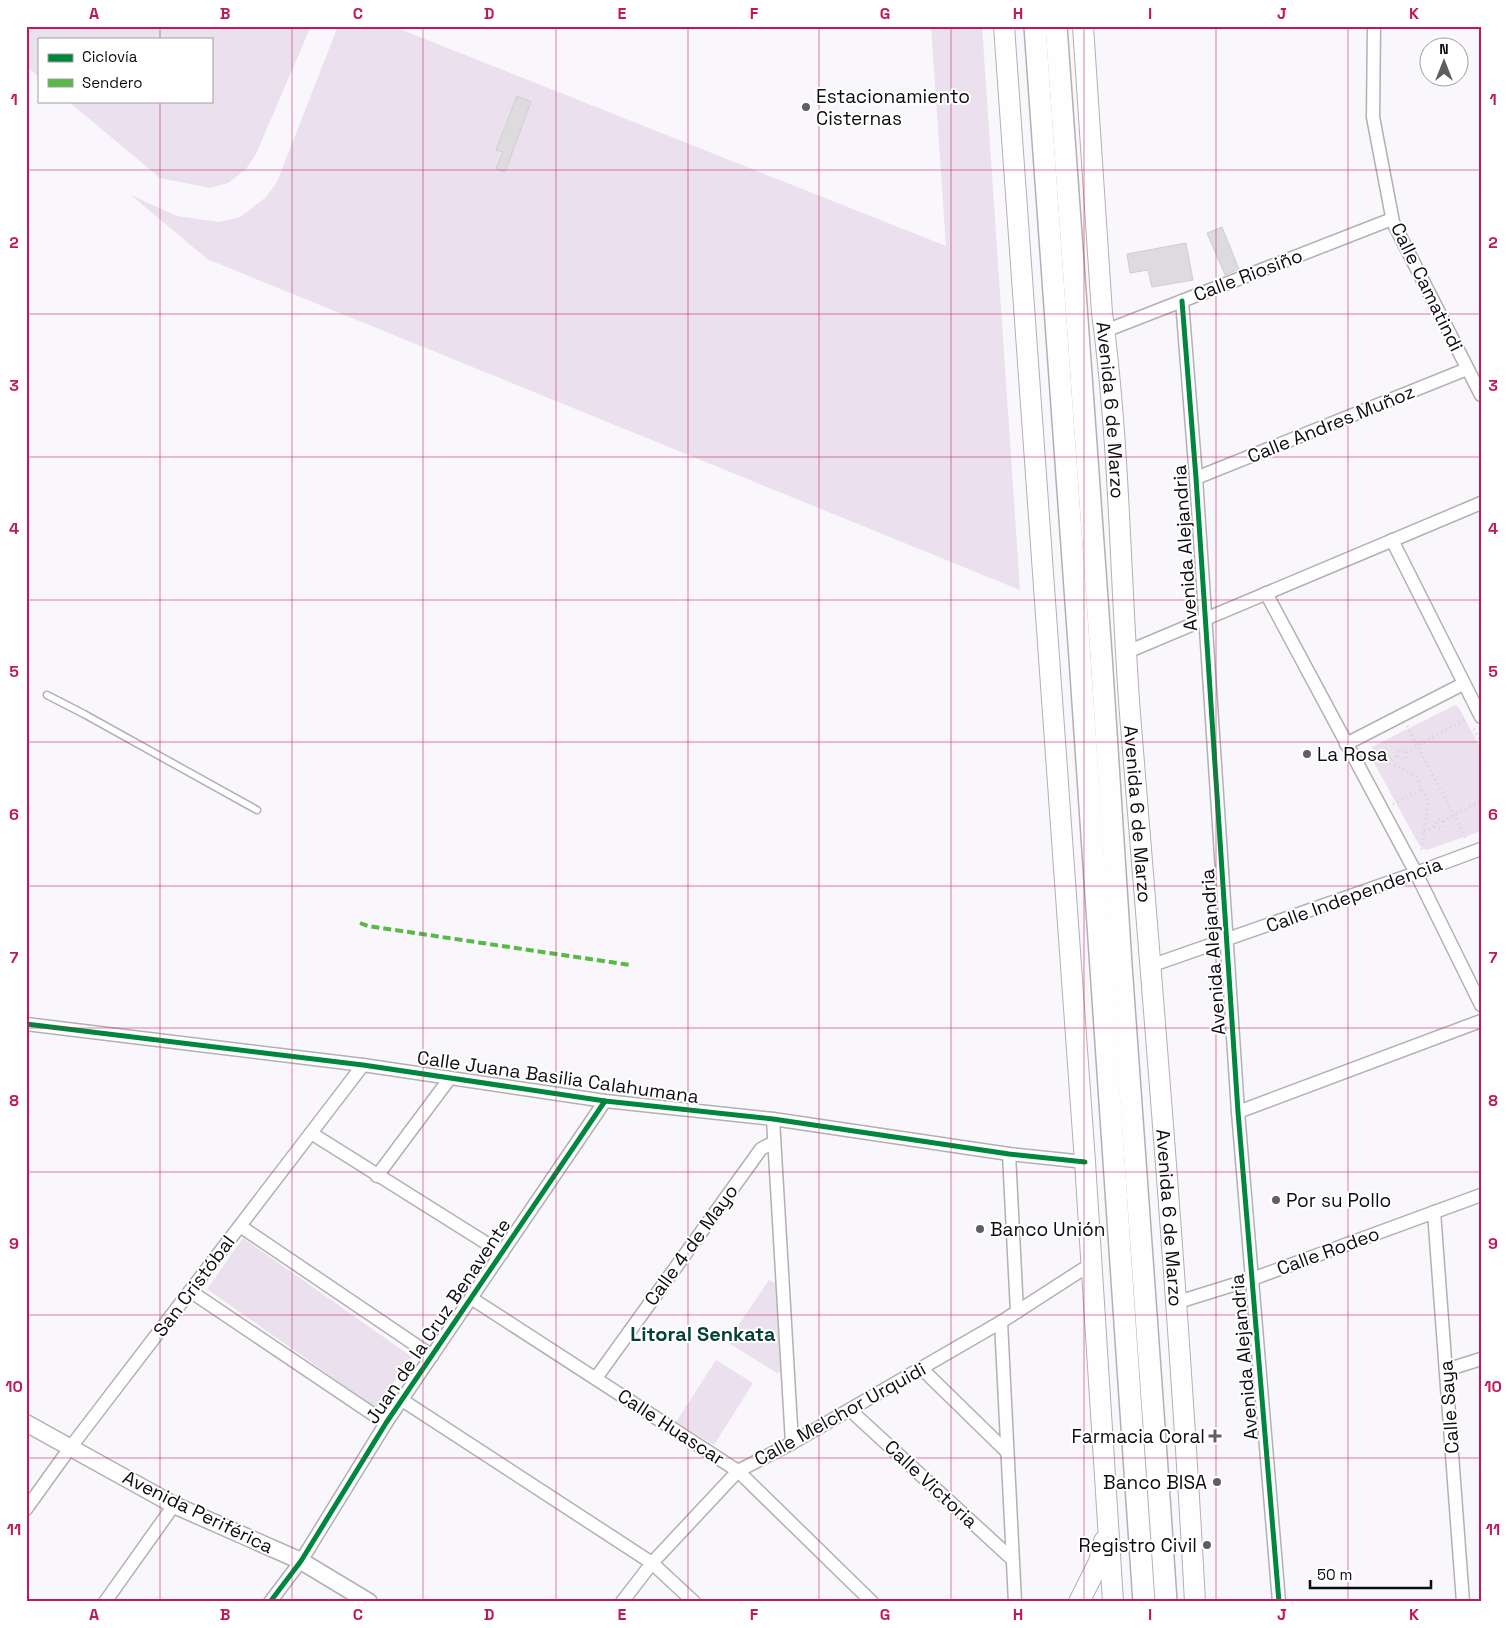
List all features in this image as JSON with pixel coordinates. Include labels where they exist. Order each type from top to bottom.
[{"type":"highway","points":[[1035,26],[1144,1602]]},
{"type":"highway","name":"Avenida 6 de Marzo","points":[[1056,26],[1166,1602]]},
{"type":"main road","points":[[1004,26],[1085,1162],[1113,1602]]},
{"type":"main road","name":"Avenida 6 de Marzo","points":[[1083,26],[1118,491],[1126,652],[1188,1468],[1195,1602]]},
{"type":"main road","points":[[1080,1602],[1099,1562],[1107,1524]]},
{"type":"main road","points":[[1138,1602],[1153,1597],[1163,1597],[1177,1602]]},
{"type":"street","name":"Calle Camatindi","points":[[1374,26],[1373,116],[1392,219],[1481,395]]},
{"type":"street","name":"Calle Riosiño","points":[[1105,331],[1392,219]]},
{"type":"street","name":"Avenida Alejandria","points":[[1182,301],[1196,478],[1238,1112],[1279,1602]]},
{"type":"street","name":"Calle Andres Muñoz","points":[[1196,478],[1467,369]]},
{"type":"street","points":[[1126,652],[1481,503]]},
{"type":"street","points":[[1392,540],[1463,684],[1477,722]]},
{"type":"street","points":[[1266,593],[1416,873],[1481,1005]]},
{"type":"street","points":[[1346,744],[1463,684]]},
{"type":"street","name":"Calle Independencia","points":[[1150,966],[1481,849]]},
{"type":"street","points":[[1238,1112],[1481,1021]]},
{"type":"street","name":"Calle Juana Basilia Calahumana","points":[[26,1024],[363,1065],[605,1101],[773,1119],[1009,1154],[1085,1162]]},
{"type":"street","name":"San Cristóbal","points":[[26,1509],[70,1448],[363,1065]]},
{"type":"street","points":[[377,1176],[450,1078]]},
{"type":"street","name":"Juan de la Cruz Benavente","points":[[270,1602],[300,1561],[386,1423],[605,1101]]},
{"type":"street","points":[[773,1119],[792,1443]]},
{"type":"street","points":[[311,1133],[502,1254]]},
{"type":"street","name":"Calle 4 de Mayo","points":[[596,1378],[761,1149],[774,1142]]},
{"type":"street","points":[[1009,1154],[1017,1312]]},
{"type":"street","name":"Calle Rodeo","points":[[1175,1303],[1252,1279],[1481,1195]]},
{"type":"street","name":"Calle Saya","points":[[1434,1212],[1463,1602]]},
{"type":"street","points":[[240,1226],[432,1356]]},
{"type":"street","name":"Calle Melchor Urquidi","points":[[622,1602],[652,1563],[738,1471],[792,1443],[1001,1322],[1091,1264]]},
{"type":"street","points":[[190,1291],[386,1423]]},
{"type":"street","name":"Calle Huascar","points":[[471,1298],[738,1471],[872,1602]]},
{"type":"street","points":[[1001,1322],[1015,1602]]},
{"type":"street","points":[[1446,1370],[1481,1359]]},
{"type":"street","points":[[921,1368],[1007,1452]]},
{"type":"street","points":[[402,1400],[652,1563],[694,1602]]},
{"type":"street","name":"Calle Victoria","points":[[850,1410],[1012,1559]]},
{"type":"street","name":"Avenida Periférica","points":[[26,1423],[174,1505],[300,1561],[369,1602]]},
{"type":"street","points":[[105,1602],[174,1505]]},
{"type":"lane","points":[[47,695],[257,810]]},
{"type":"path","points":[[1398,756],[1404,759],[1406,752],[1468,718],[1465,712]]},
{"type":"path","points":[[1400,730],[1415,722]]},
{"type":"path","points":[[1477,722],[1481,742]]},
{"type":"path","points":[[1407,726],[1467,840]]},
{"type":"path","points":[[1367,757],[1369,746]]},
{"type":"path","points":[[1398,756],[1398,751],[1401,749],[1406,752]]},
{"type":"path","points":[[1367,752],[1416,776],[1428,802],[1421,853],[1415,848]]},
{"type":"path","points":[[1387,762],[1398,756]]},
{"type":"path","points":[[1388,797],[1392,804],[1422,789]]},
{"type":"path","points":[[1435,826],[1435,821],[1438,819],[1443,821],[1455,816],[1481,801]]},
{"type":"path","points":[[1435,826],[1438,829],[1441,828],[1444,824],[1443,821]]},
{"type":"path","points":[[1424,831],[1435,826]]},
{"type":"shaded area","points":[[26,26],[311,26],[256,154],[246,169],[228,183],[210,188],[160,178],[69,102],[212,102],[212,38],[38,38],[38,76],[26,66]]},
{"type":"shaded area","points":[[338,26],[392,26],[946,246],[931,26],[982,26],[1020,590],[207,259],[131,195],[177,216],[219,222],[240,217],[266,197],[277,182]]},
{"type":"shaded area","points":[[1455,705],[1459,708],[1481,749],[1481,831],[1427,850],[1418,843],[1372,759],[1371,752],[1372,747]]},
{"type":"shaded area","points":[[243,1238],[412,1357],[376,1408],[207,1289]]},
{"type":"shaded area","points":[[769,1280],[782,1286],[786,1370],[777,1373],[727,1342]]},
{"type":"shaded area","points":[[716,1360],[753,1383],[714,1445],[676,1422]]},
{"type":"building","points":[[517,96],[531,102],[505,172],[496,169],[503,152],[496,150]]},
{"type":"building","points":[[1222,227],[1239,269],[1225,275],[1207,233]]},
{"type":"building","points":[[1186,243],[1193,280],[1152,287],[1148,270],[1130,273],[1127,254]]},
{"type":"marked path","points":[[360,923],[368,926],[630,965]]},
{"type":"cycle path","points":[[1182,301],[1196,478],[1238,1112],[1279,1602]]},
{"type":"cycle path","points":[[26,1024],[363,1065],[605,1101],[773,1119],[1009,1154],[1085,1162]]},
{"type":"cycle path","points":[[270,1602],[301,1561],[386,1423],[605,1101]]},
{"type":"place","name":"Estacionamiento Cisternas","points":[[806,107]]},
{"type":"place","name":"La Rosa","points":[[1307,754]]},
{"type":"place","name":"Por su Pollo","points":[[1276,1200]]},
{"type":"place","name":"Banco Unión","points":[[980,1229]]},
{"type":"place","name":"Farmacia Coral","points":[[1215,1436]]},
{"type":"place","name":"Banco BISA","points":[[1217,1482]]},
{"type":"place","name":"Registro Civil","points":[[1207,1545]]},
{"type":"district","name":"Litoral Senkata","points":[[703,1334]]}]
